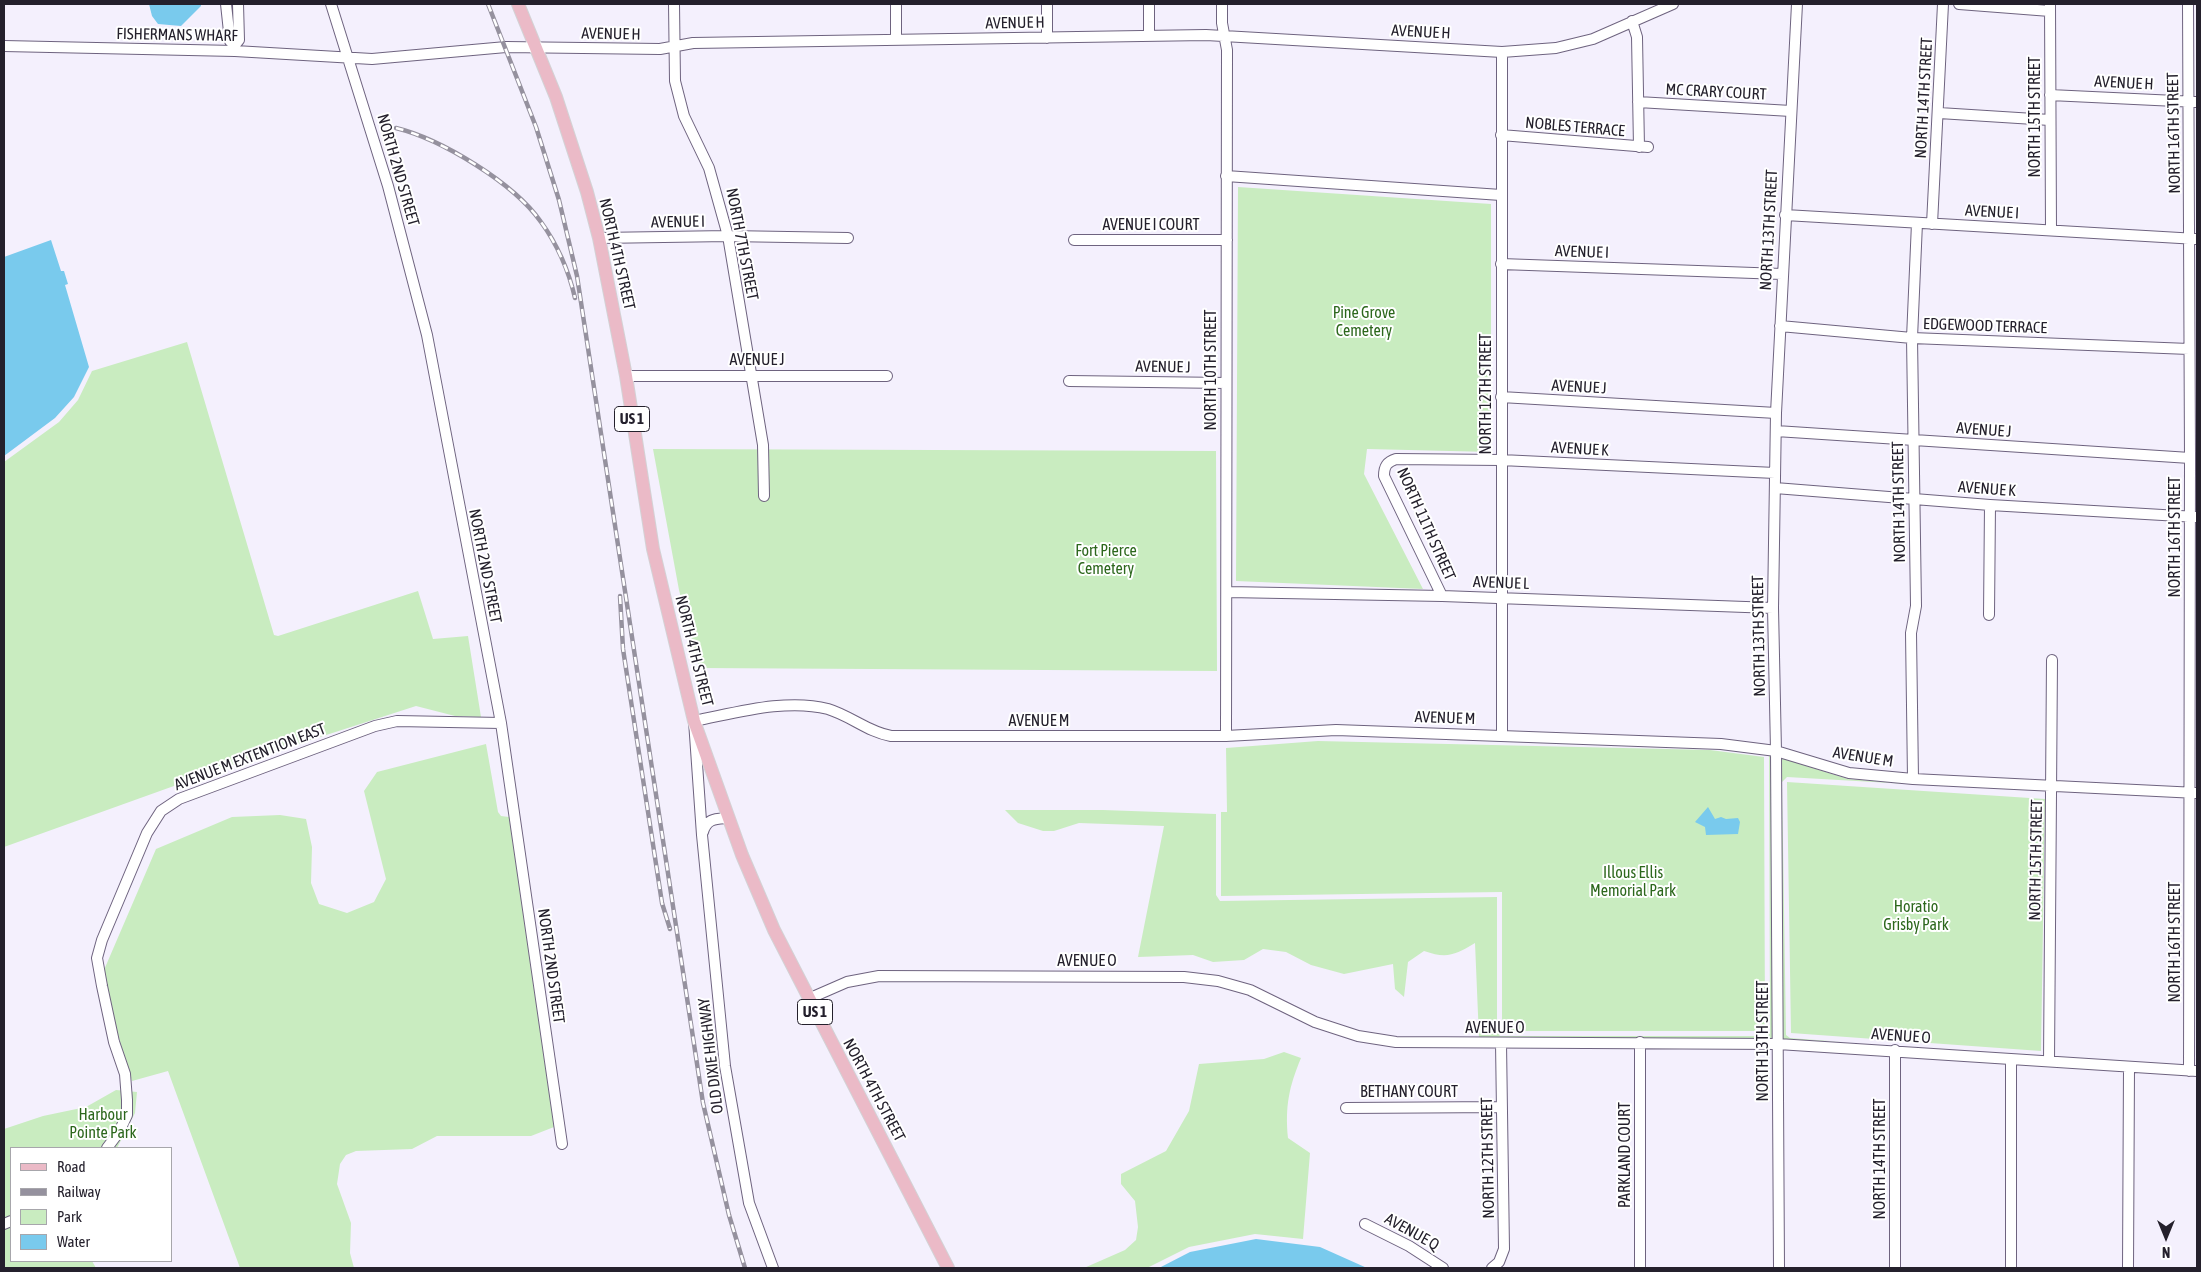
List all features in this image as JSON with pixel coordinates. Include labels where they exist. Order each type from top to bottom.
[{"type":"main road","name":"NORTH 4TH STREET","points":[[518,4],[570,139],[598,238],[626,376],[653,548],[694,721],[728,818],[770,921],[808,999],[948,1268]]},
{"type":"street","points":[[226,4],[230,41],[235,48],[239,40],[238,4]]},
{"type":"street","name":"NORTH 2ND STREET","points":[[331,4],[388,186],[425,328],[500,723],[562,1144]]},
{"type":"street","name":"NORTH 7TH STREET","points":[[674,4],[675,82],[684,116],[709,168],[728,236],[763,445],[764,496]]},
{"type":"street","points":[[896,4],[896,40]]},
{"type":"street","points":[[1047,4],[1047,38]]},
{"type":"street","points":[[1148,4],[1149,36]]},
{"type":"street","name":"NORTH 10TH STREET","points":[[1222,4],[1227,50],[1226,383],[1228,592],[1226,736]]},
{"type":"street","name":"AVENUE H","points":[[349,58],[372,59],[506,48],[660,49],[693,44],[1149,36],[1224,36],[1502,52],[1556,48],[1593,39],[1673,4]]},
{"type":"street","name":"NORTH 13TH STREET","points":[[1779,1268],[1776,750],[1773,608],[1774,488],[1782,274],[1797,4]]},
{"type":"street","name":"NORTH 14TH STREET","points":[[1932,224],[1943,4]]},
{"type":"street","points":[[1959,4],[2050,7]]},
{"type":"street","name":"NORTH 16TH STREET","points":[[2188,4],[2193,101],[2194,239],[2189,349],[2190,458],[2193,516],[2193,1071]]},
{"type":"street","name":"NORTH 15TH STREET","points":[[2050,7],[2051,230]]},
{"type":"street","points":[[1632,21],[1637,37],[1638,102]]},
{"type":"street","name":"FISHERMANS WHARF","points":[[4,46],[235,48],[349,58]]},
{"type":"street","name":"NORTH 12TH STREET","points":[[1502,52],[1502,735]]},
{"type":"street","name":"AVENUE H","points":[[2050,95],[2193,101]]},
{"type":"street","name":"MC CRARY COURT","points":[[1638,102],[1791,112]]},
{"type":"street","name":"NOBLES TERRACE","points":[[1501,136],[1643,147],[1638,102]]},
{"type":"street","points":[[1939,113],[2050,120]]},
{"type":"street","points":[[1226,176],[1501,195]]},
{"type":"street","name":"AVENUE I","points":[[1785,215],[2194,239]]},
{"type":"street","name":"NORTH 14TH STREET","points":[[1913,779],[1910,633],[1916,614],[1916,500],[1913,440],[1912,338],[1917,223]]},
{"type":"street","name":"AVENUE I","points":[[598,238],[728,236],[848,238]]},
{"type":"street","name":"AVENUE I COURT","points":[[1074,240],[1227,240]]},
{"type":"street","name":"AVENUE I","points":[[1501,264],[1782,274]]},
{"type":"street","name":"EDGEWOOD TERRACE","points":[[1780,326],[1912,338],[2189,349]]},
{"type":"street","name":"AVENUE J","points":[[626,376],[888,376]]},
{"type":"street","name":"AVENUE J","points":[[1069,381],[1226,383]]},
{"type":"street","name":"AVENUE J","points":[[1501,398],[1776,413]]},
{"type":"street","name":"AVENUE J","points":[[1776,431],[2190,458]]},
{"type":"street","name":"AVENUE K","points":[[1386,465],[1396,459],[1501,460],[1775,473]]},
{"type":"street","name":"NORTH 11TH STREET","points":[[1386,465],[1384,476],[1442,596]]},
{"type":"street","name":"AVENUE K","points":[[1774,488],[1990,505],[2193,516]]},
{"type":"street","points":[[1989,614],[1990,505]]},
{"type":"street","name":"AVENUE L","points":[[1228,592],[1442,596],[1773,608]]},
{"type":"street","name":"NORTH 15TH STREET","points":[[2049,1061],[2052,660]]},
{"type":"street","name":"AVENUE M","points":[[694,721],[751,710],[810,706],[829,710],[854,719],[875,733],[891,736],[1226,736],[1332,730],[1721,744],[1776,750],[1849,773],[1913,779],[2194,793]]},
{"type":"street","name":"AVENUE M EXTENTION EAST","points":[[108,1147],[119,1132],[127,1116],[127,1100],[125,1074],[114,1042],[97,958],[102,940],[147,833],[161,811],[179,799],[374,726],[406,721],[500,723]]},
{"type":"street","name":"OLD DIXIE HIGHWAY","points":[[694,721],[702,835],[725,1066],[749,1203],[773,1268]]},
{"type":"street","points":[[702,835],[707,822],[712,819],[728,818]]},
{"type":"street","name":"AVENUE O","points":[[808,999],[847,982],[879,976],[1184,976],[1218,980],[1250,990],[1316,1022],[1358,1036],[1396,1042],[1778,1044],[1895,1050],[2193,1071]]},
{"type":"street","name":"PARKLAND COURT","points":[[1640,1042],[1640,1268]]},
{"type":"street","name":"NORTH 12TH STREET","points":[[1492,1268],[1499,1262],[1504,1249],[1501,1043]]},
{"type":"street","name":"NORTH 14TH STREET","points":[[1895,1050],[1895,1268]]},
{"type":"street","points":[[2011,1059],[2011,1268]]},
{"type":"street","points":[[2128,1268],[2129,1067]]},
{"type":"street","name":"BETHANY COURT","points":[[1346,1108],[1502,1107]]},
{"type":"street","name":"AVENUE Q","points":[[1365,1224],[1409,1246],[1443,1268]]},
{"type":"green space","name":"Pine Grove Cemetery","points":[[1238,187],[1491,204],[1491,452],[1367,449],[1364,474],[1423,589],[1236,581]]},
{"type":"green space","points":[[187,342],[274,635],[278,636],[418,591],[433,639],[468,636],[481,717],[455,716],[416,706],[224,768],[4,847],[4,462],[59,422],[78,400],[92,371]]},
{"type":"green space","name":"Fort Pierce Cemetery","points":[[653,449],[1216,451],[1217,671],[699,668],[679,590]]},
{"type":"green space","name":"Illous Ellis Memorial Park","points":[[1318,741],[1710,750],[1764,757],[1765,1031],[1502,1031],[1502,892],[1221,896],[1221,812],[1227,812],[1226,748]]},
{"type":"green space","points":[[486,744],[498,812],[501,816],[509,817],[554,1127],[531,1136],[437,1136],[412,1149],[356,1151],[346,1155],[340,1164],[337,1184],[351,1223],[350,1253],[354,1268],[240,1268],[168,1071],[132,1081],[119,1040],[109,998],[104,970],[156,849],[232,817],[280,815],[306,819],[312,847],[311,883],[319,904],[347,913],[374,902],[386,879],[364,791],[377,772]]},
{"type":"green space","points":[[1769,755],[1771,755],[1773,1038],[1479,1038],[1475,943],[1456,953],[1445,955],[1424,951],[1408,962],[1404,997],[1395,989],[1393,964],[1344,974],[1311,965],[1286,952],[1263,949],[1244,960],[1213,962],[1193,955],[1138,957],[1164,826],[1079,823],[1054,831],[1043,831],[1018,823],[1005,810],[1103,810],[1216,814],[1216,895],[1220,901],[1497,897],[1497,1031],[1500,1036],[1766,1036],[1770,1031]]},
{"type":"green space","points":[[1781,758],[1848,779],[1908,784],[1787,777],[1782,782],[1786,1035],[1790,1038],[1843,1042],[1783,1039]]},
{"type":"green space","name":"Horatio Grisby Park","points":[[1787,782],[2045,799],[2041,1051],[1791,1033]]},
{"type":"green space","points":[[1284,1052],[1301,1058],[1293,1078],[1287,1116],[1288,1138],[1310,1153],[1303,1239],[1255,1234],[1189,1247],[1147,1268],[1084,1268],[1125,1250],[1136,1240],[1138,1227],[1135,1201],[1121,1184],[1121,1174],[1166,1151],[1189,1111],[1199,1064],[1264,1059]]},
{"type":"green space","name":"Harbour Pointe Park","points":[[116,1090],[137,1092],[135,1113],[118,1147],[10,1147],[10,1262],[93,1262],[96,1268],[4,1268],[4,1129],[43,1116],[86,1107]]},
{"type":"water","points":[[149,4],[201,4],[201,6],[181,26],[158,24],[152,16]]},
{"type":"water","points":[[51,240],[61,271],[64,271],[68,284],[65,285],[89,367],[74,397],[55,418],[4,456],[4,257]]},
{"type":"water","points":[[1708,807],[1715,819],[1721,817],[1726,819],[1738,818],[1740,822],[1738,834],[1706,835],[1705,827],[1695,822]]},
{"type":"water","points":[[1256,1239],[1320,1247],[1367,1268],[1159,1268],[1190,1252]]},
{"type":"railway","points":[[488,4],[536,127],[559,200],[577,276],[703,1103],[729,1215],[745,1268]]},
{"type":"railway","points":[[396,128],[455,152],[495,178],[529,207],[552,239],[566,268],[575,298]]},
{"type":"railway","points":[[620,596],[623,649],[662,903],[670,929]]}]
